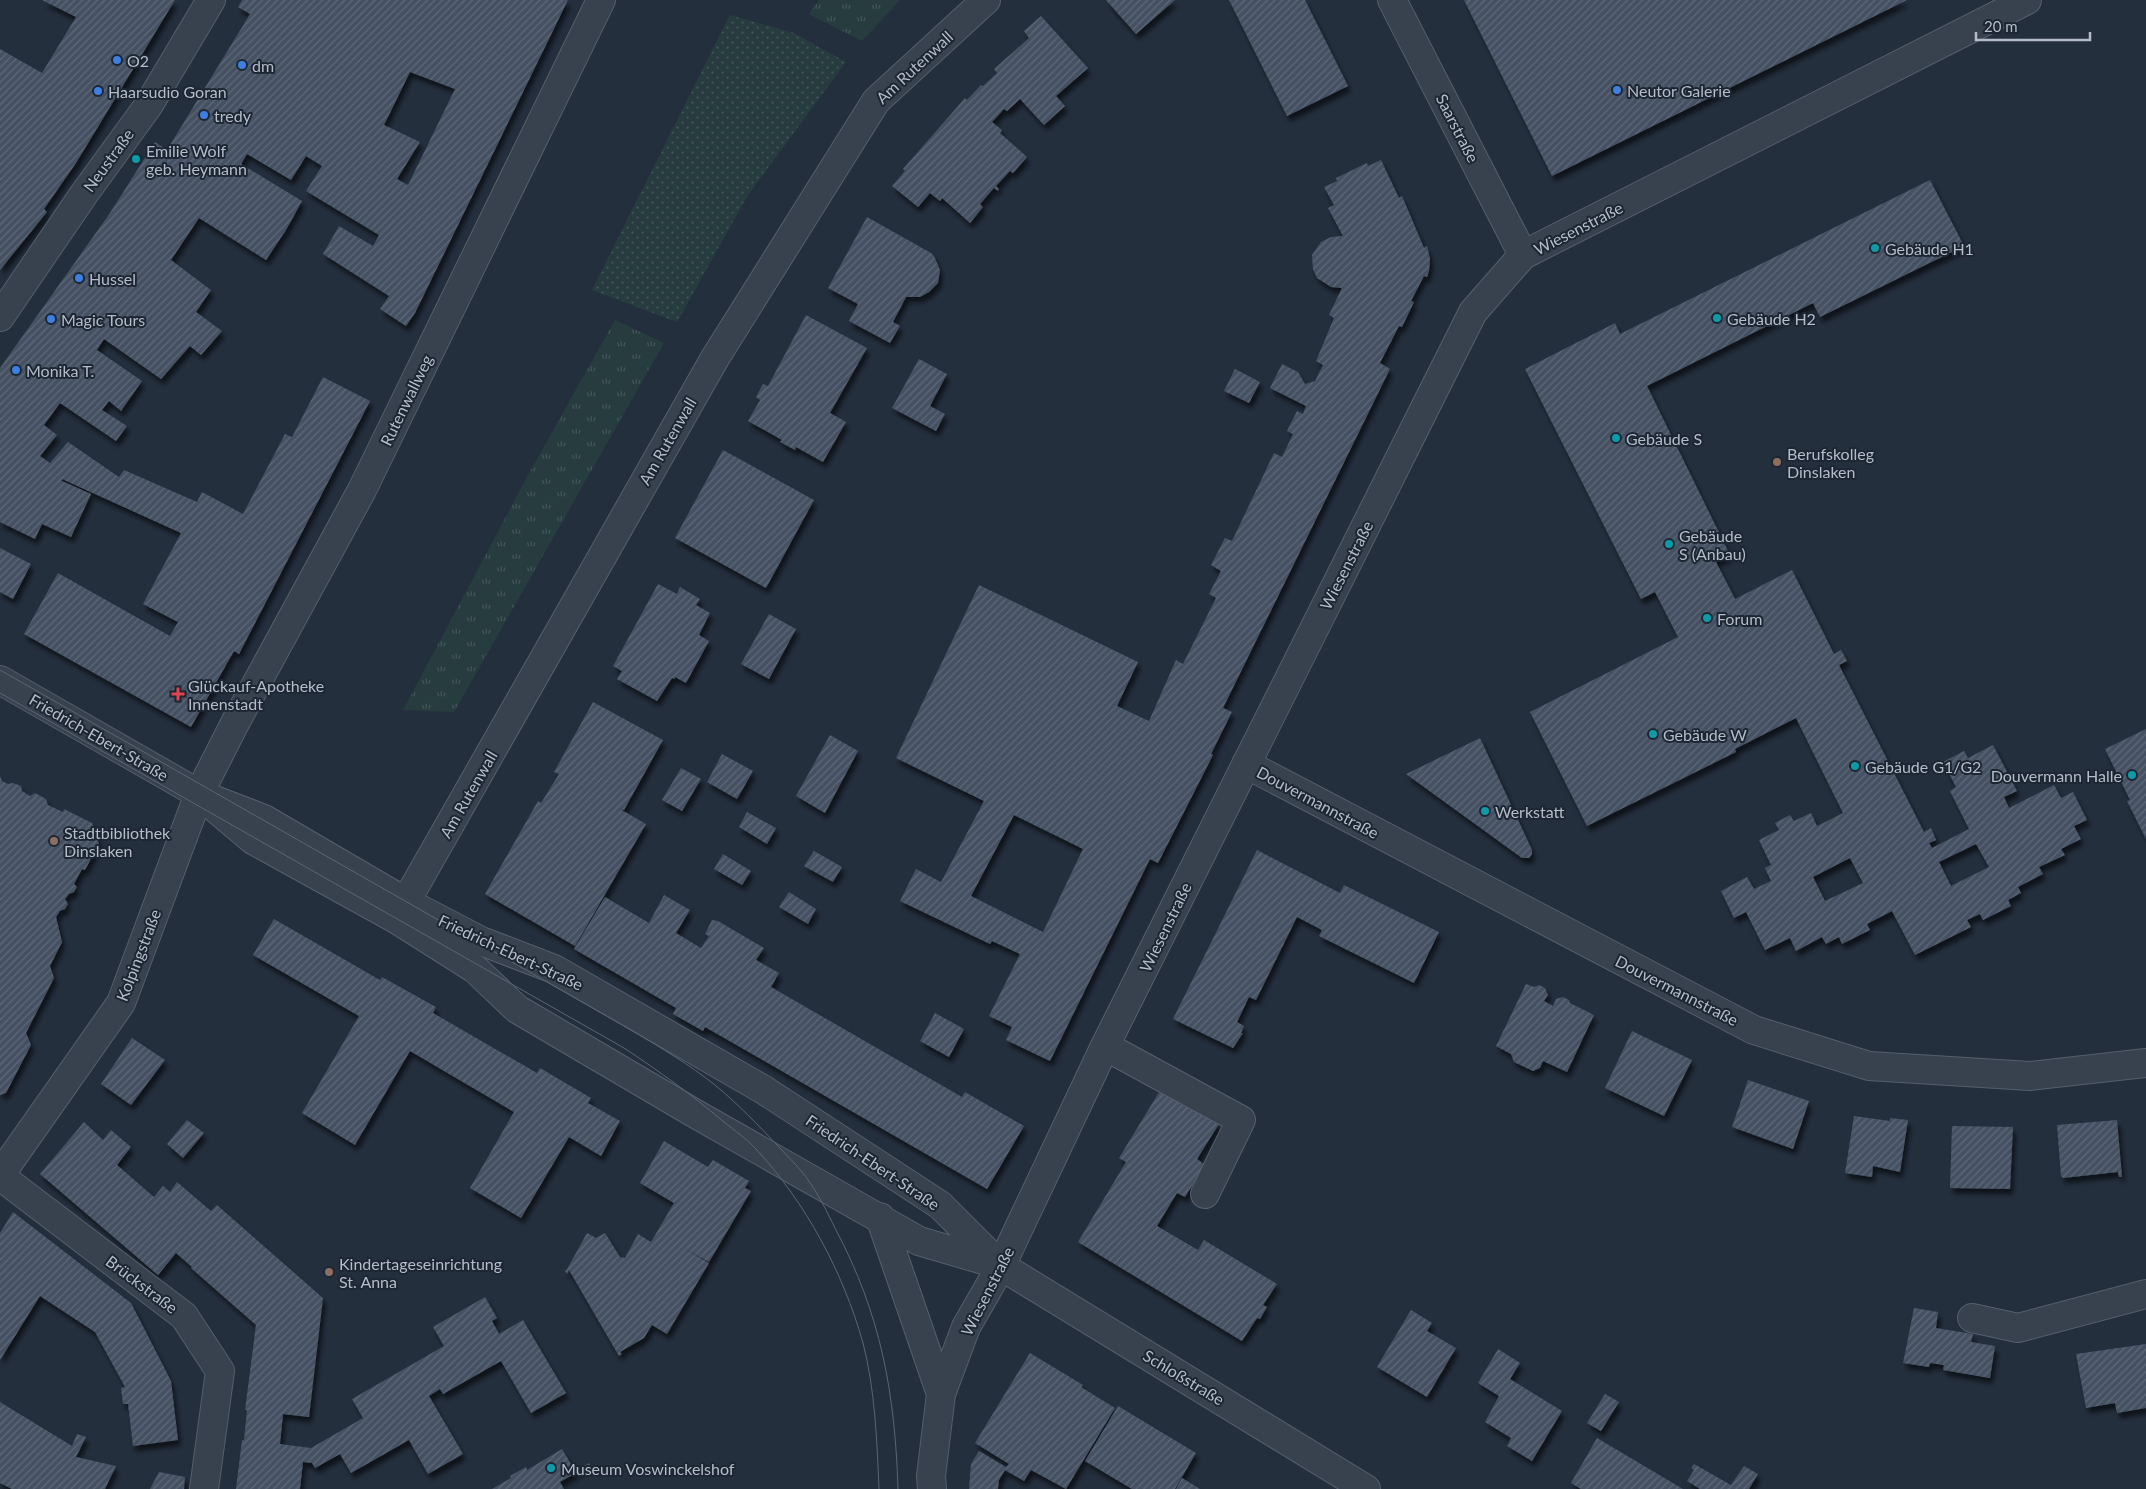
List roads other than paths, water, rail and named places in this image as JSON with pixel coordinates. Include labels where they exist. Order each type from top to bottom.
[{"type":"street","name":"Neustraße","points":[[0,316],[84,194],[148,106],[211,0]]},
{"type":"street","name":"Rutenwallweg","points":[[199,794],[235,723],[362,490],[602,0]]},
{"type":"street","name":"Am Rutenwall","points":[[401,910],[715,358],[876,101],[986,0]]},
{"type":"street","name":"Saarstraße","points":[[1392,0],[1524,256]]},
{"type":"street","name":"Wiesenstraße","points":[[932,1489],[931,1476],[940,1394],[966,1328],[1001,1266],[1105,1046],[1473,312],[1524,256],[2027,0]]},
{"type":"street","name":"Friedrich-Ebert-Straße","points":[[0,680],[199,794],[264,818],[401,910],[475,969],[517,1009],[694,1113],[919,1241],[1001,1266]]},
{"type":"street","name":"Douvermannstraße","points":[[1246,764],[1754,1030],[1869,1066],[2030,1076],[2146,1062]]},
{"type":"street","name":"Kolpingstraße","points":[[0,1176],[121,1003],[199,794]]},
{"type":"street","name":"Friedrich-Ebert-Straße","points":[[401,910],[554,968],[764,1090],[940,1205],[1001,1266]]},
{"type":"street","points":[[1105,1046],[1240,1120],[1205,1194]]},
{"type":"street","name":"Brückstraße","points":[[0,1176],[184,1316],[220,1370],[204,1489]]},
{"type":"street","name":"Wiesenstraße","points":[[880,1218],[940,1394]]},
{"type":"street","name":"Schloßstraße","points":[[1001,1266],[1366,1489]]},
{"type":"street","points":[[1972,1318],[2018,1328],[2146,1294]]},
{"type":"tram line","points":[[0,670],[633,1031],[696,1071],[732,1100],[806,1177],[822,1203],[851,1262],[875,1324],[883,1355],[893,1420],[898,1489]]},
{"type":"tram line","points":[[0,693],[624,1048],[663,1074],[749,1142],[774,1170],[807,1215],[834,1265],[855,1316],[863,1343],[873,1397],[879,1489]]},
{"type":"place","name":"O2","points":[[117,60]]},
{"type":"place","name":"dm","points":[[242,65]]},
{"type":"place","name":"Neutor Galerie","points":[[1617,90]]},
{"type":"place","name":"Haarsudio Goran","points":[[98,91]]},
{"type":"place","name":"tredy","points":[[204,115]]},
{"type":"place","name":"Emilie Wolf geb. Heymann","points":[[136,159]]},
{"type":"place","name":"Gebäude H1","points":[[1875,248]]},
{"type":"place","name":"Hussel","points":[[79,278]]},
{"type":"place","name":"Gebäude H2","points":[[1717,318]]},
{"type":"place","name":"Magic Tours","points":[[51,319]]},
{"type":"place","name":"Monika T.","points":[[16,370]]},
{"type":"place","name":"Gebäude S","points":[[1616,438]]},
{"type":"place","name":"Berufskolleg Dinslaken","points":[[1777,462]]},
{"type":"place","name":"Gebäude S (Anbau)","points":[[1669,544]]},
{"type":"place","name":"Forum","points":[[1707,618]]},
{"type":"place","name":"Glückauf-Apotheke Innenstadt","points":[[178,694]]},
{"type":"place","name":"Gebäude W","points":[[1653,734]]},
{"type":"place","name":"Gebäude G1/G2","points":[[1855,766]]},
{"type":"place","name":"Douvermann Halle","points":[[2132,775]]},
{"type":"place","name":"Werkstatt","points":[[1485,811]]},
{"type":"place","name":"Stadtbibliothek Dinslaken","points":[[54,841]]},
{"type":"place","name":"Kindertageseinrichtung St. Anna","points":[[329,1272]]},
{"type":"place","name":"Museum Voswinckelshof","points":[[551,1468]]}]
